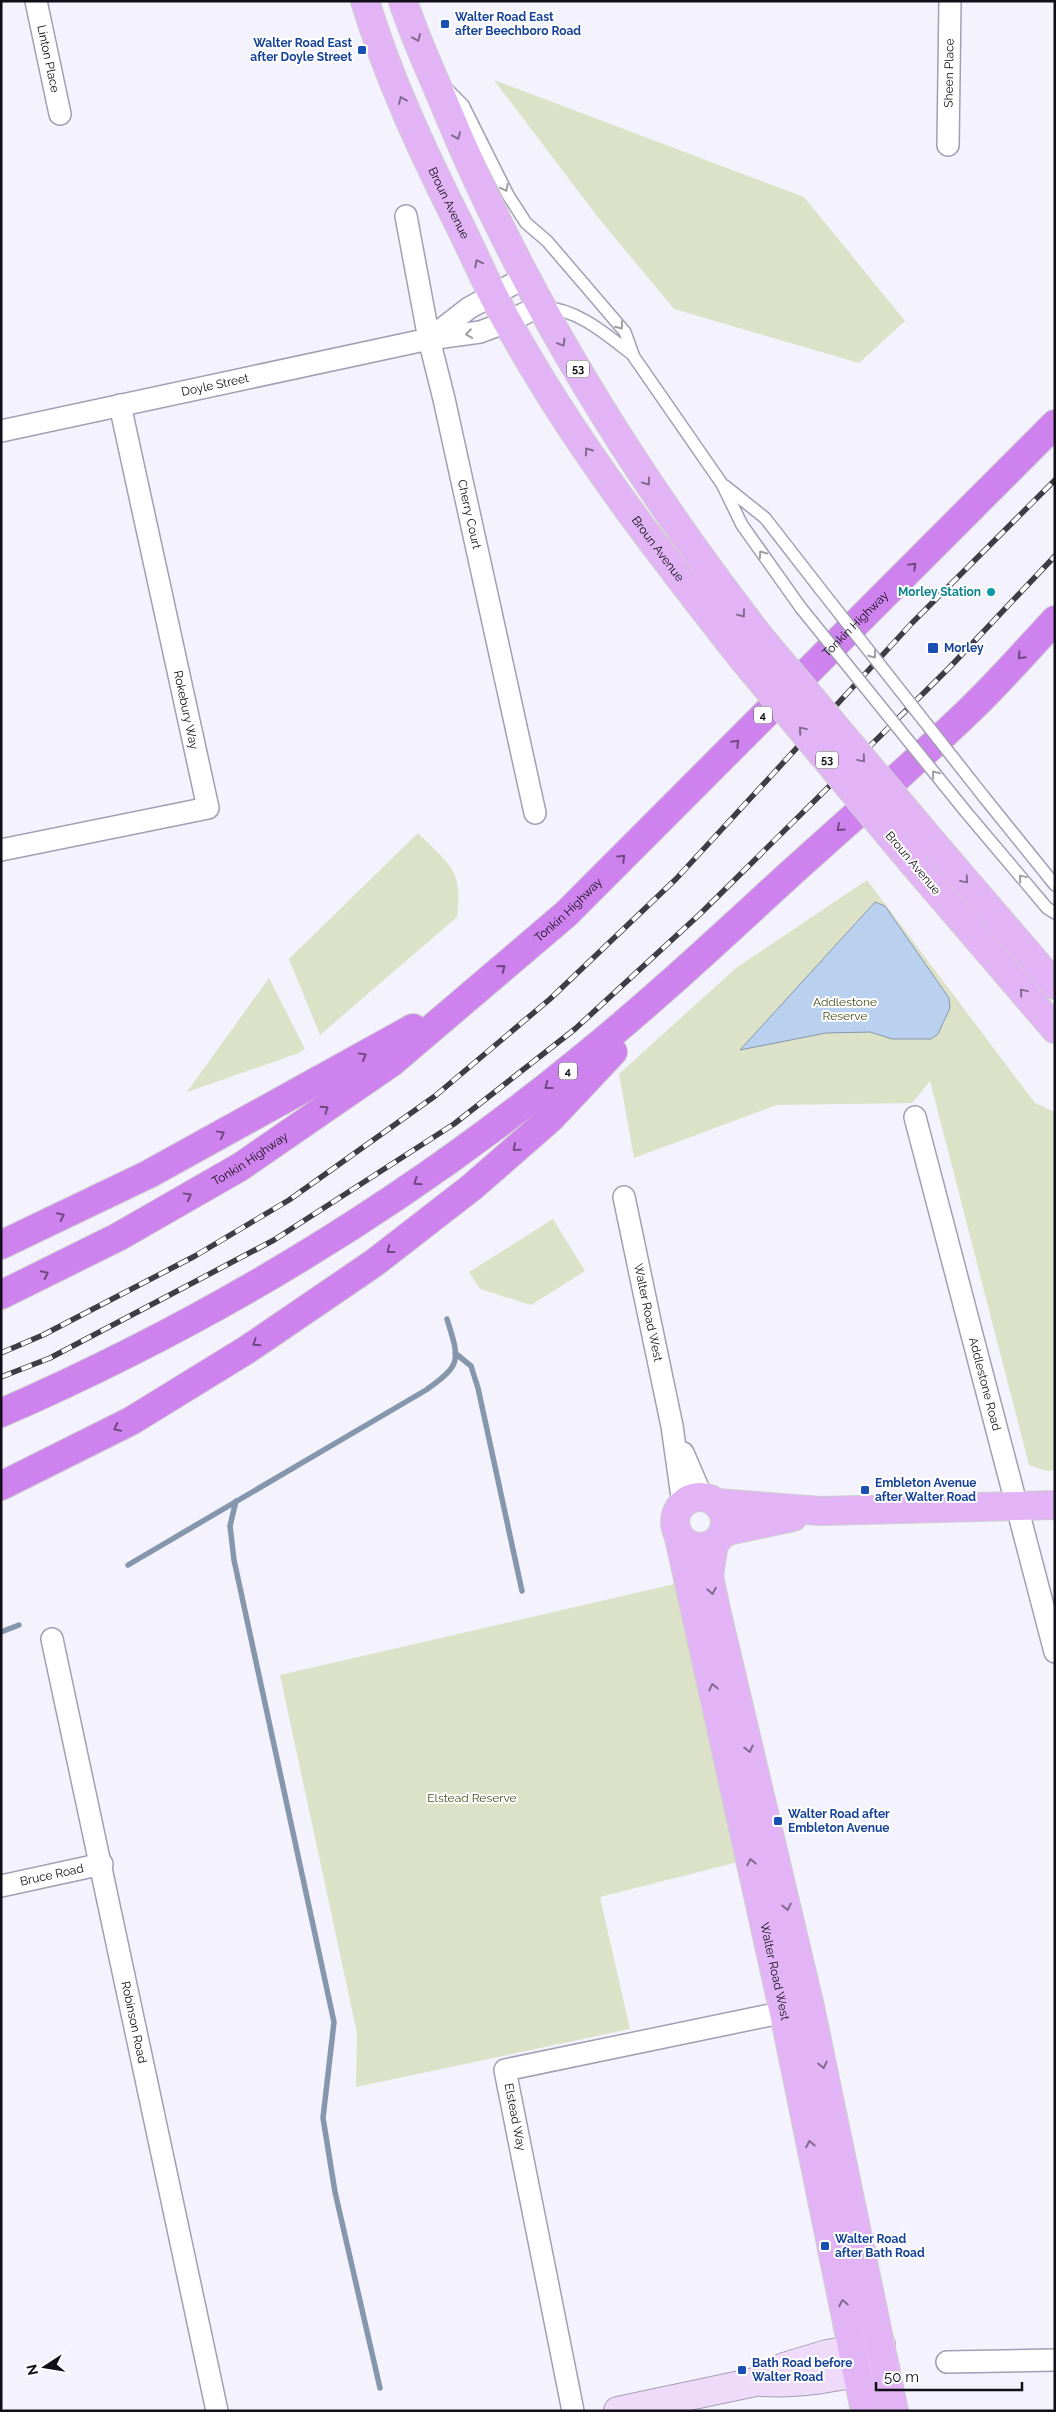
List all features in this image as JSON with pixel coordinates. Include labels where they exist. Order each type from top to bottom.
[{"type":"highway","name":"Tonkin Highway","points":[[1,1295],[118,1237],[240,1167],[391,1063],[566,914],[1055,424]]},
{"type":"highway","name":"4","points":[[1,1413],[96,1370],[221,1304],[328,1241],[402,1193],[503,1120],[628,1021],[733,926],[974,707],[1055,620]]},
{"type":"highway","points":[[1,1486],[131,1421],[248,1349],[374,1263],[472,1187],[551,1118],[733,926]]},
{"type":"highway","points":[[1,1245],[149,1174],[465,1000]]},
{"type":"main road","name":"Broun Avenue","points":[[365,1],[390,72],[431,169],[507,322],[570,426],[646,536],[743,659],[912,862],[1055,1029]]},
{"type":"main road","name":"53","points":[[403,1],[468,161],[524,278],[638,469],[763,641],[1055,986]]},
{"type":"main road","points":[[821,1511],[719,1537],[698,1547],[683,1540],[678,1533],[677,1515],[700,1501],[821,1511],[1055,1505]]},
{"type":"main road","points":[[700,1501],[724,1516],[719,1537]]},
{"type":"main road","name":"Walter Road West","points":[[678,1533],[784,2013],[865,2411]]},
{"type":"main road","name":"Walter Road West","points":[[719,1537],[710,1576],[716,1610],[810,2007],[894,2411]]},
{"type":"main road","points":[[618,2411],[755,2382],[788,2384],[831,2379],[855,2362],[883,2356]]},
{"type":"street","name":"Linton Place","points":[[36,1],[60,114]]},
{"type":"street","name":"Sheen Place","points":[[948,145],[950,1]]},
{"type":"street","name":"Cherry Court","points":[[406,216],[429,339],[444,399],[535,813]]},
{"type":"street","name":"Doyle Street","points":[[429,339],[469,308],[524,278]]},
{"type":"street","name":"Doyle Street","points":[[1,431],[429,339],[480,332],[507,322],[540,306]]},
{"type":"street","name":"Rokebury Way","points":[[1,850],[208,808],[120,405]]},
{"type":"street","name":"Addlestone Road","points":[[915,1117],[1055,1652]]},
{"type":"street","name":"Walter Road West","points":[[624,1197],[672,1426],[700,1501]]},
{"type":"street","name":"Robinson Road","points":[[52,1638],[102,1864],[216,2409]]},
{"type":"street","name":"Bruce Road","points":[[1,1886],[102,1864]]},
{"type":"street","name":"Elstead Way","points":[[573,2411],[505,2070],[810,2007]]},
{"type":"street","points":[[947,2362],[1055,2360]]},
{"type":"lane","points":[[432,75],[463,105],[508,195],[526,223],[547,241],[625,332],[634,357],[722,484],[742,525],[801,608],[966,812],[1047,908],[1055,914]]},
{"type":"lane","points":[[540,306],[556,307],[577,316],[634,357]]},
{"type":"lane","points":[[722,484],[765,518],[1055,886]]},
{"type":"green space","points":[[494,80],[804,197],[905,321],[859,363],[674,309],[597,216]]},
{"type":"green space","points":[[418,833],[452,869],[458,888],[457,917],[320,1035],[289,959]]},
{"type":"green space","name":"Addlestone Reserve","points":[[867,880],[1035,1103],[1055,1112],[1055,1470],[1047,1471],[1029,1465],[930,1081],[912,1103],[777,1105],[634,1158],[619,1074],[736,968]]},
{"type":"green space","points":[[269,978],[305,1049],[296,1054],[187,1092]]},
{"type":"green space","points":[[553,1219],[585,1271],[531,1305],[480,1289],[469,1272]]},
{"type":"green space","name":"Elstead Reserve","points":[[683,1582],[742,1861],[600,1897],[630,2029],[356,2087],[357,2033],[280,1675]]},
{"type":"water","points":[[875,902],[885,906],[949,998],[950,1008],[938,1034],[931,1039],[892,1039],[870,1032],[826,1033],[740,1050]]},
{"type":"waterway","points":[[128,1565],[426,1390],[438,1381],[452,1367],[455,1360],[456,1353],[447,1319]]},
{"type":"waterway","points":[[455,1353],[471,1366],[478,1388],[522,1591]]},
{"type":"waterway","points":[[236,1501],[230,1526],[234,1560],[334,2022],[323,2118],[335,2192],[380,2388]]},
{"type":"waterway","points":[[1,1632],[19,1625]]},
{"type":"railway","points":[[1,1353],[43,1335],[195,1256],[289,1200],[435,1096],[550,999],[676,879],[912,623],[1055,480]]},
{"type":"railway","points":[[1,1377],[50,1358],[274,1240],[454,1124],[575,1029],[700,914],[950,667],[1055,556]]},
{"type":"place","name":"Walter Road East after Beechboro Road","points":[[445,24]]},
{"type":"place","name":"Walter Road East after Doyle Street","points":[[362,50]]},
{"type":"place","name":"Morley Station","points":[[991,592]]},
{"type":"place","name":"Morley","points":[[933,648]]},
{"type":"place","name":"Embleton Avenue after Walter Road","points":[[865,1490]]},
{"type":"place","name":"Walter Road after Embleton Avenue","points":[[778,1821]]},
{"type":"place","name":"Walter Road after Bath Road","points":[[825,2246]]},
{"type":"place","name":"Bath Road before Walter Road","points":[[742,2370]]}]
